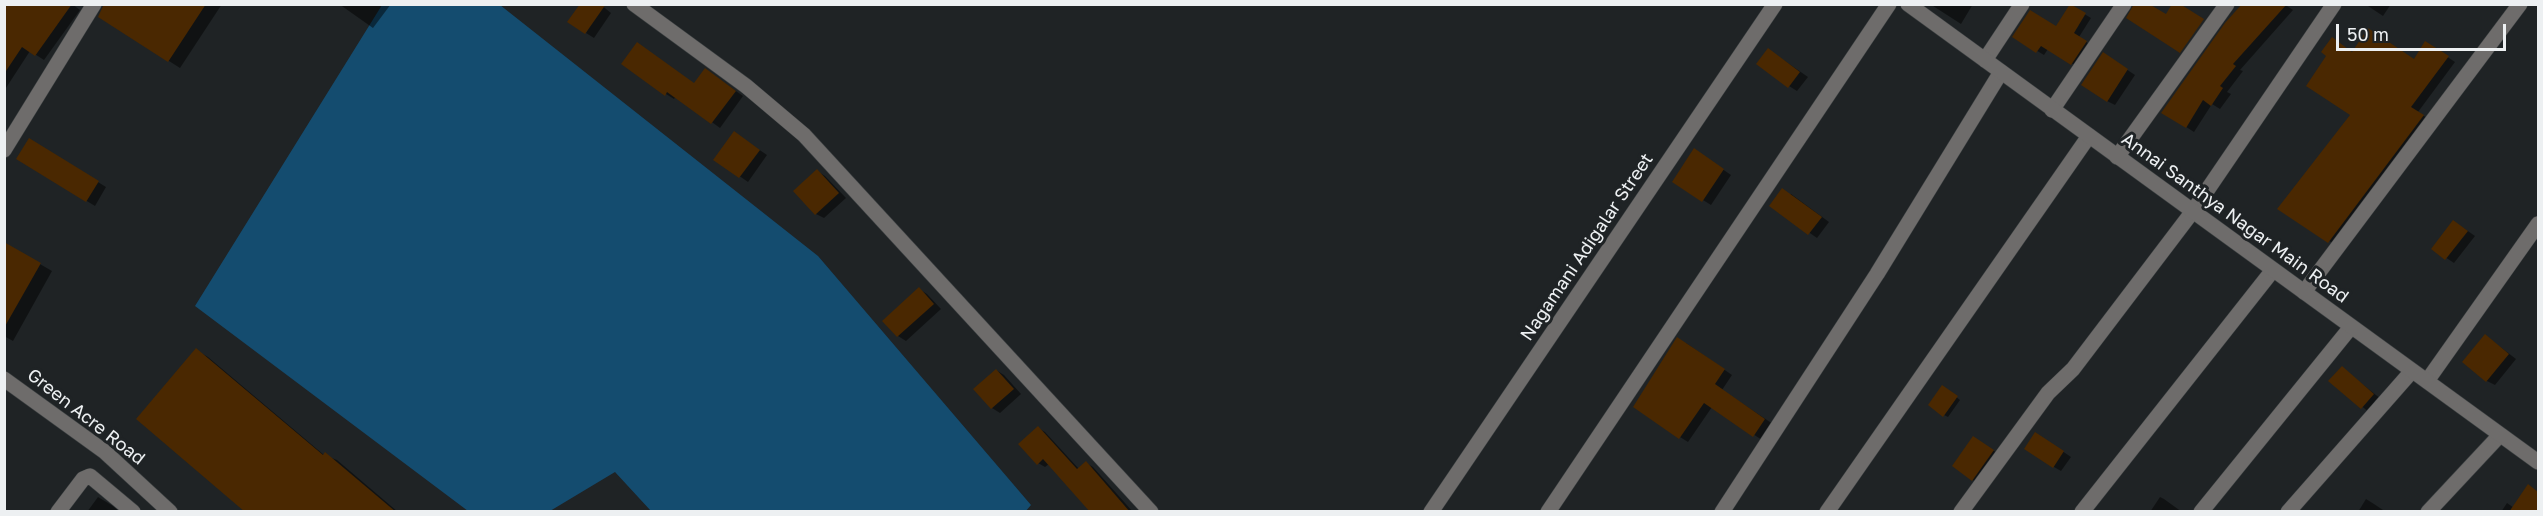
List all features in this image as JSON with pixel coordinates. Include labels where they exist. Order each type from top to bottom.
[{"type":"street","points":[[6,143],[94,4]]},
{"type":"street","points":[[633,4],[746,86],[804,135],[1151,512]]},
{"type":"street","name":"Nagamani Adigalar Street","points":[[1431,512],[1775,4]]},
{"type":"street","points":[[1548,512],[1889,4]]},
{"type":"street","name":"Annai Santhya Nagar Main Road","points":[[1908,4],[2500,435],[2538,460]]},
{"type":"street","points":[[1985,60],[2022,4]]},
{"type":"street","points":[[2052,110],[2124,4]]},
{"type":"street","points":[[2117,157],[2227,4]]},
{"type":"street","points":[[1961,512],[2048,393],[2073,369],[2193,211],[2334,4]]},
{"type":"street","points":[[2304,292],[2520,4]]},
{"type":"street","points":[[1722,512],[1877,274],[2001,72]]},
{"type":"street","points":[[1827,512],[2089,136]]},
{"type":"street","points":[[2427,381],[2538,224]]},
{"type":"street","points":[[2082,512],[2273,270]]},
{"type":"street","points":[[2201,512],[2351,327]]},
{"type":"street","points":[[2288,512],[2412,371]]},
{"type":"street","name":"Green Acre Road","points":[[4,379],[105,452],[170,512]]},
{"type":"street","points":[[2428,512],[2500,435]]},
{"type":"street","points":[[58,512],[83,479],[90,476],[133,512]]},
{"type":"shaded area","points":[[382,5],[500,5],[818,256],[1031,505],[1025,512],[651,511],[615,472],[550,511],[468,511],[195,306]]},
{"type":"building","points":[[4,4],[72,4],[35,56],[22,47],[4,74]]},
{"type":"building","points":[[104,4],[206,4],[168,62],[98,17]]},
{"type":"building","points":[[580,4],[606,4],[585,34],[567,22]]},
{"type":"building","points":[[2070,4],[2086,13],[2074,33],[2087,41],[2071,65],[2041,46],[2036,53],[2012,37],[2030,10],[2056,26]]},
{"type":"building","points":[[2134,4],[2149,4],[2166,14],[2172,4],[2180,4],[2204,19],[2180,53],[2126,18]]},
{"type":"building","points":[[2242,4],[2287,4],[2233,64],[2236,66],[2220,86],[2223,88],[2211,106],[2203,100],[2186,128],[2161,113],[2225,23]]},
{"type":"building","points":[[2368,28],[2414,59],[2425,41],[2449,56],[2411,107],[2424,115],[2328,243],[2277,209],[2350,115],[2306,86],[2326,56],[2321,52],[2332,37],[2352,52]]},
{"type":"building","points":[[637,42],[694,83],[705,68],[736,91],[711,124],[667,92],[665,96],[621,64]]},
{"type":"building","points":[[1768,48],[1800,72],[1788,88],[1756,64]]},
{"type":"building","points":[[2103,52],[2128,69],[2107,102],[2081,85]]},
{"type":"building","points":[[734,131],[760,150],[739,178],[713,160]]},
{"type":"building","points":[[29,138],[99,181],[86,202],[16,159]]},
{"type":"building","points":[[1694,148],[1724,169],[1702,202],[1672,182]]},
{"type":"building","points":[[817,169],[839,193],[815,215],[793,191]]},
{"type":"building","points":[[1782,188],[1822,217],[1808,235],[1769,206]]},
{"type":"building","points":[[2453,220],[2468,231],[2445,260],[2431,249]]},
{"type":"building","points":[[4,242],[41,263],[4,328]]},
{"type":"building","points":[[919,287],[934,304],[897,337],[882,321]]},
{"type":"building","points":[[2485,334],[2509,354],[2486,382],[2462,362]]},
{"type":"building","points":[[1677,337],[1725,369],[1715,384],[1765,419],[1753,437],[1704,403],[1679,439],[1633,407]]},
{"type":"building","points":[[196,348],[323,455],[325,452],[396,512],[245,512],[136,419]]},
{"type":"building","points":[[2342,366],[2374,394],[2361,409],[2328,381]]},
{"type":"building","points":[[996,369],[1014,389],[991,409],[973,389]]},
{"type":"building","points":[[1942,385],[1958,396],[1943,417],[1928,405]]},
{"type":"building","points":[[1038,426],[1077,469],[1086,461],[1130,512],[1090,512],[1043,459],[1037,465],[1018,444]]},
{"type":"building","points":[[2035,432],[2064,451],[2053,468],[2024,449]]},
{"type":"building","points":[[1973,436],[1994,450],[1972,481],[1952,466]]},
{"type":"building","points":[[2528,484],[2538,492],[2538,512],[2509,512]]}]
